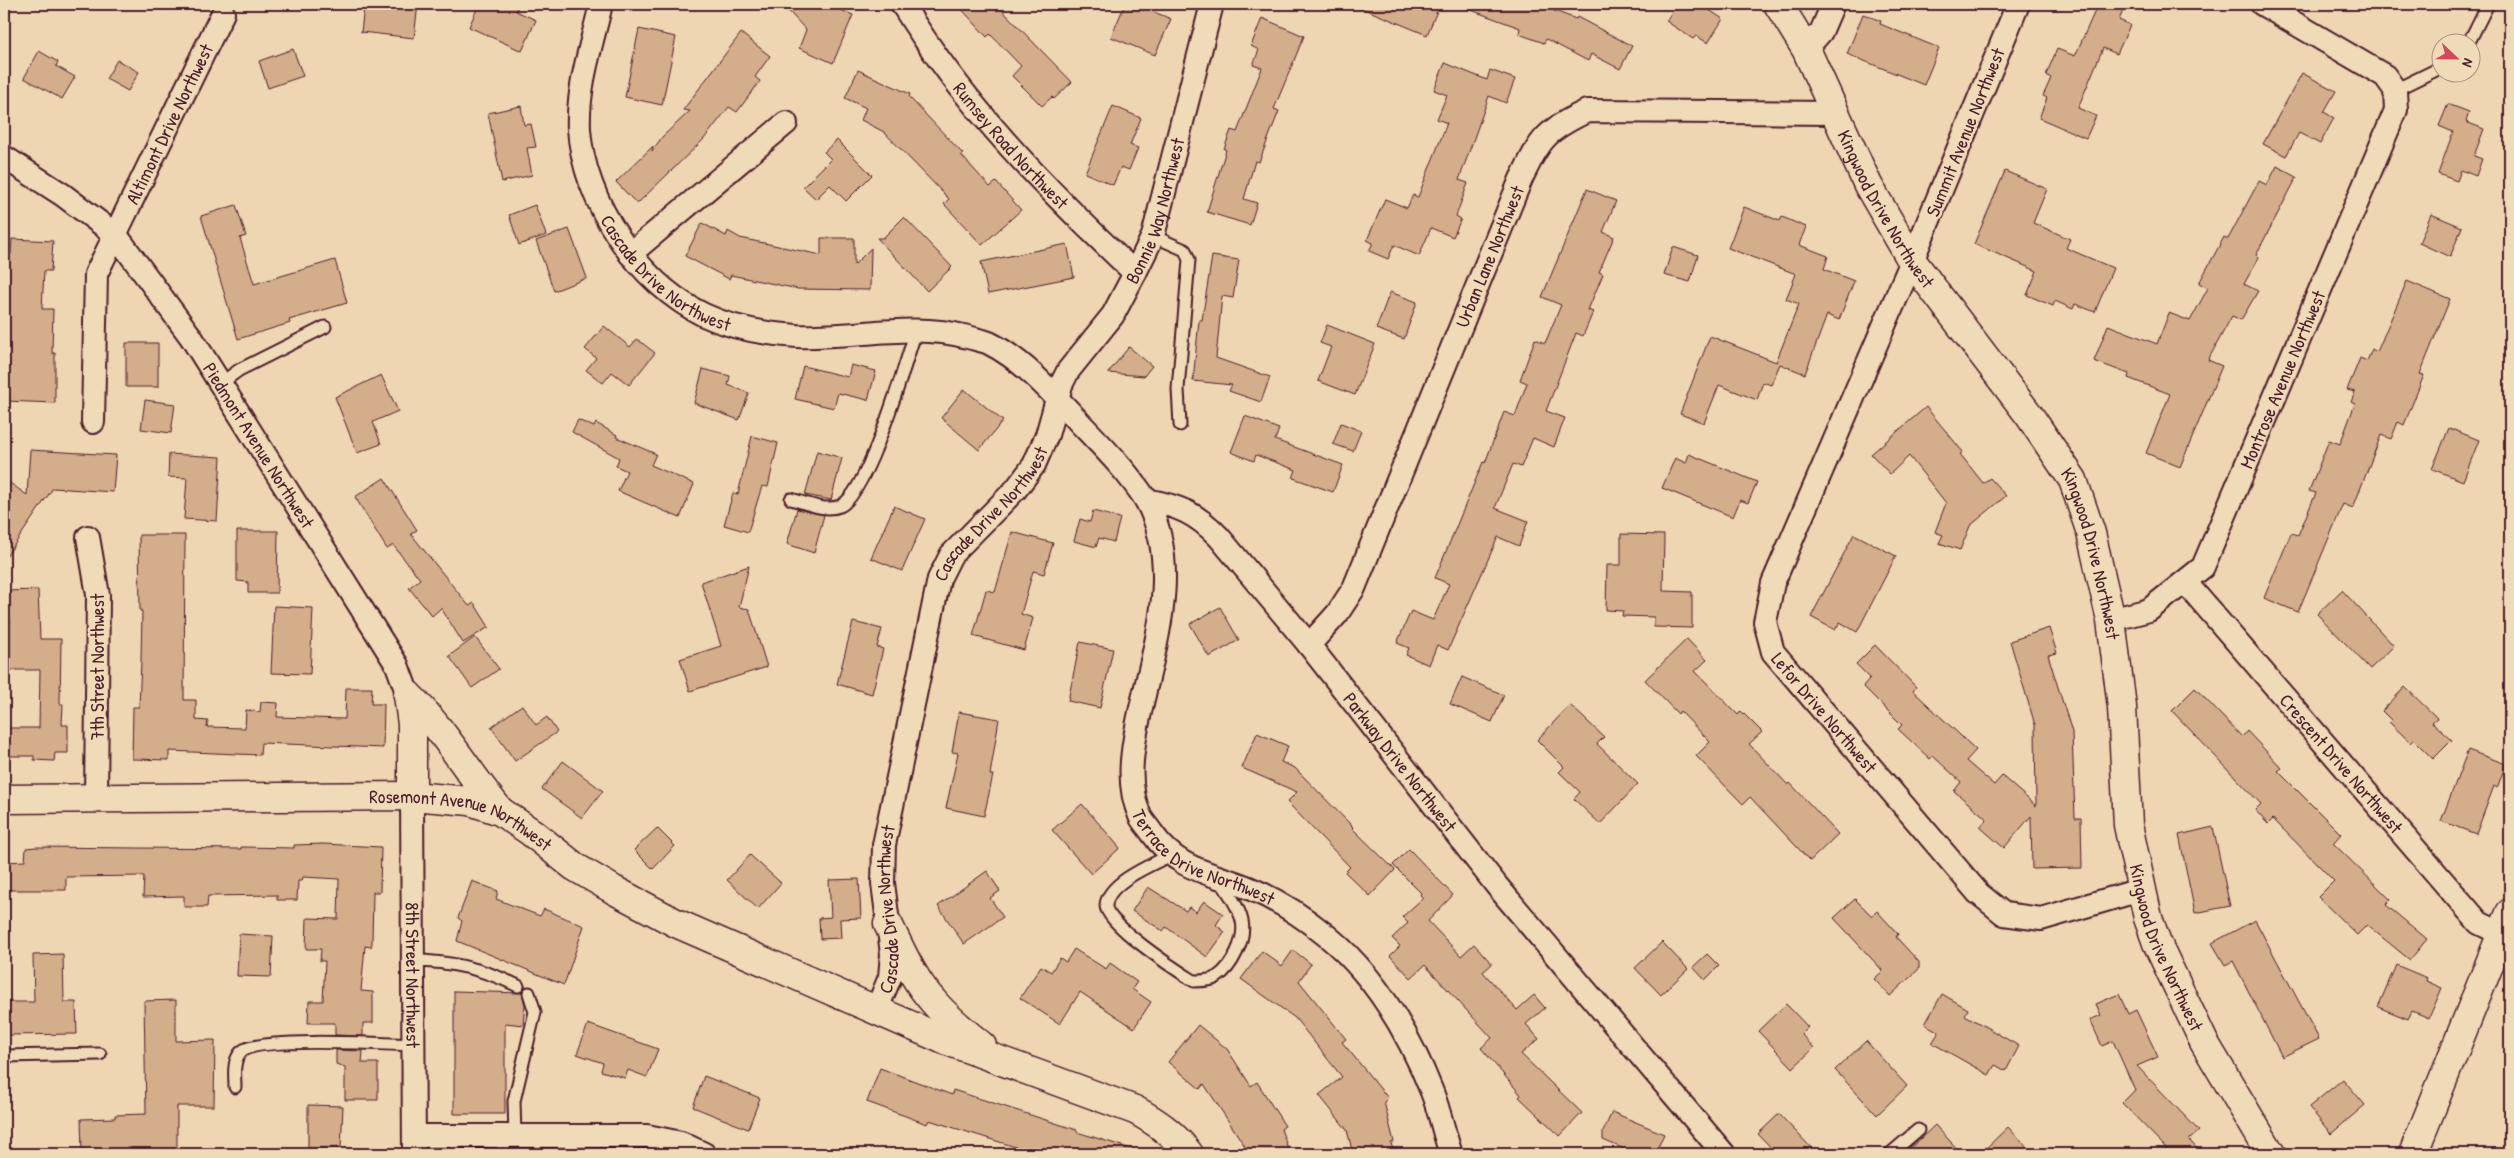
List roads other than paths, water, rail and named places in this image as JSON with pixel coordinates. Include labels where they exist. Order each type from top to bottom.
[{"type":"street","name":"Cascade Drive Northwest","points":[[601,4],[582,86],[579,129],[590,182],[609,222],[630,254],[672,294],[704,315],[745,329],[798,336],[944,331],[988,342],[1020,364],[1057,399],[1048,434],[1034,465],[1016,489],[951,555],[939,579],[884,845],[883,883],[892,954],[890,977],[876,1011],[1135,1110],[1159,1124],[1178,1140],[1189,1154]]},
{"type":"street","name":"Rumsey Road Northwest","points":[[902,4],[927,44],[977,110],[1061,204],[1135,273]]},
{"type":"street","name":"Bonnie Way Northwest","points":[[1057,399],[1068,371],[1113,315],[1153,236],[1212,4]]},
{"type":"street","name":"Kingwood Drive Northwest","points":[[1778,4],[1806,49],[1868,185],[1912,261],[2029,415],[2073,480],[2091,534],[2112,620],[2122,707],[2125,800],[2140,890],[2156,943],[2178,990],[2204,1042],[2271,1154]]},
{"type":"street","points":[[1806,49],[1821,32],[1833,4]]},
{"type":"street","name":"Summit Avenue Northwest","points":[[1912,261],[2018,4]]},
{"type":"street","points":[[2262,4],[2385,76],[2395,90]]},
{"type":"street","name":"Altimont Drive Northwest","points":[[116,235],[222,13]]},
{"type":"street","name":"Montrose Avenue Northwest","points":[[2112,620],[2149,610],[2186,583],[2203,567],[2396,110],[2395,90]]},
{"type":"street","name":"Urban Lane Northwest","points":[[1308,645],[1337,614],[1354,588],[1517,188],[1539,142],[1563,122],[1587,111],[1836,114]]},
{"type":"street","points":[[630,254],[786,123]]},
{"type":"street","name":"Piedmont Avenue Northwest","points":[[4,156],[63,195],[116,235],[191,336],[397,665],[408,695],[412,724],[412,796]]},
{"type":"street","points":[[93,422],[96,274],[116,235]]},
{"type":"street","name":"Lefor Drive Northwest","points":[[1912,261],[1774,583],[1765,622],[1773,652],[1978,894],[2004,914],[2041,919],[2140,890]]},
{"type":"street","points":[[1057,399],[1132,479],[1146,500]]},
{"type":"street","name":"Parkway Drive Northwest","points":[[1146,500],[1186,510],[1205,522],[1308,645],[1497,886],[1724,1154]]},
{"type":"street","name":"Terrace Drive Northwest","points":[[1146,500],[1157,520],[1161,538],[1165,585],[1133,748],[1131,786],[1140,817],[1162,848],[1171,855],[1201,873],[1251,889],[1290,910],[1327,936],[1361,969],[1390,1008],[1410,1045],[1433,1093],[1451,1154]]},
{"type":"street","name":"7th Street Northwest","points":[[88,537],[98,595],[96,798]]},
{"type":"street","name":"Crescent Drive Northwest","points":[[2186,583],[2479,923],[2506,924]]},
{"type":"street","points":[[408,695],[429,715],[480,787],[500,811]]},
{"type":"street","name":"Rosemont Avenue Northwest","points":[[4,799],[412,796],[470,801],[500,811],[531,832],[575,867],[676,923],[876,1011]]},
{"type":"street","name":"8th Street Northwest","points":[[412,796],[414,1145]]},
{"type":"street","points":[[888,924],[919,983],[932,1001],[948,1018],[999,1059]]},
{"type":"street","points":[[2414,1154],[2506,924]]},
{"type":"street","points":[[414,1145],[455,1145],[647,1136],[661,1147],[681,1143],[704,1154]]},
{"type":"lane","points":[[2474,32],[2488,4]]},
{"type":"lane","points":[[2395,90],[2432,72]]},
{"type":"lane","points":[[1153,236],[1185,250],[1189,260],[1178,389],[1180,425]]},
{"type":"lane","points":[[220,384],[239,370],[325,327]]},
{"type":"lane","points":[[791,499],[820,507],[840,506],[851,496],[868,466],[916,331]]},
{"type":"lane","points":[[1171,855],[1132,874],[1109,895],[1105,906],[1109,916],[1132,937],[1194,981],[1217,976],[1235,955],[1241,937],[1243,923],[1239,911],[1220,879]]},
{"type":"lane","points":[[414,961],[450,962],[496,974],[518,986]]},
{"type":"lane","points":[[507,1142],[514,1101],[533,1027],[534,1012],[529,994]]},
{"type":"lane","points":[[235,1088],[235,1065],[241,1052],[248,1048],[279,1044],[359,1043],[414,1045]]},
{"type":"lane","points":[[4,1056],[100,1054]]},
{"type":"lane","points":[[1890,1154],[1918,1130]]}]
